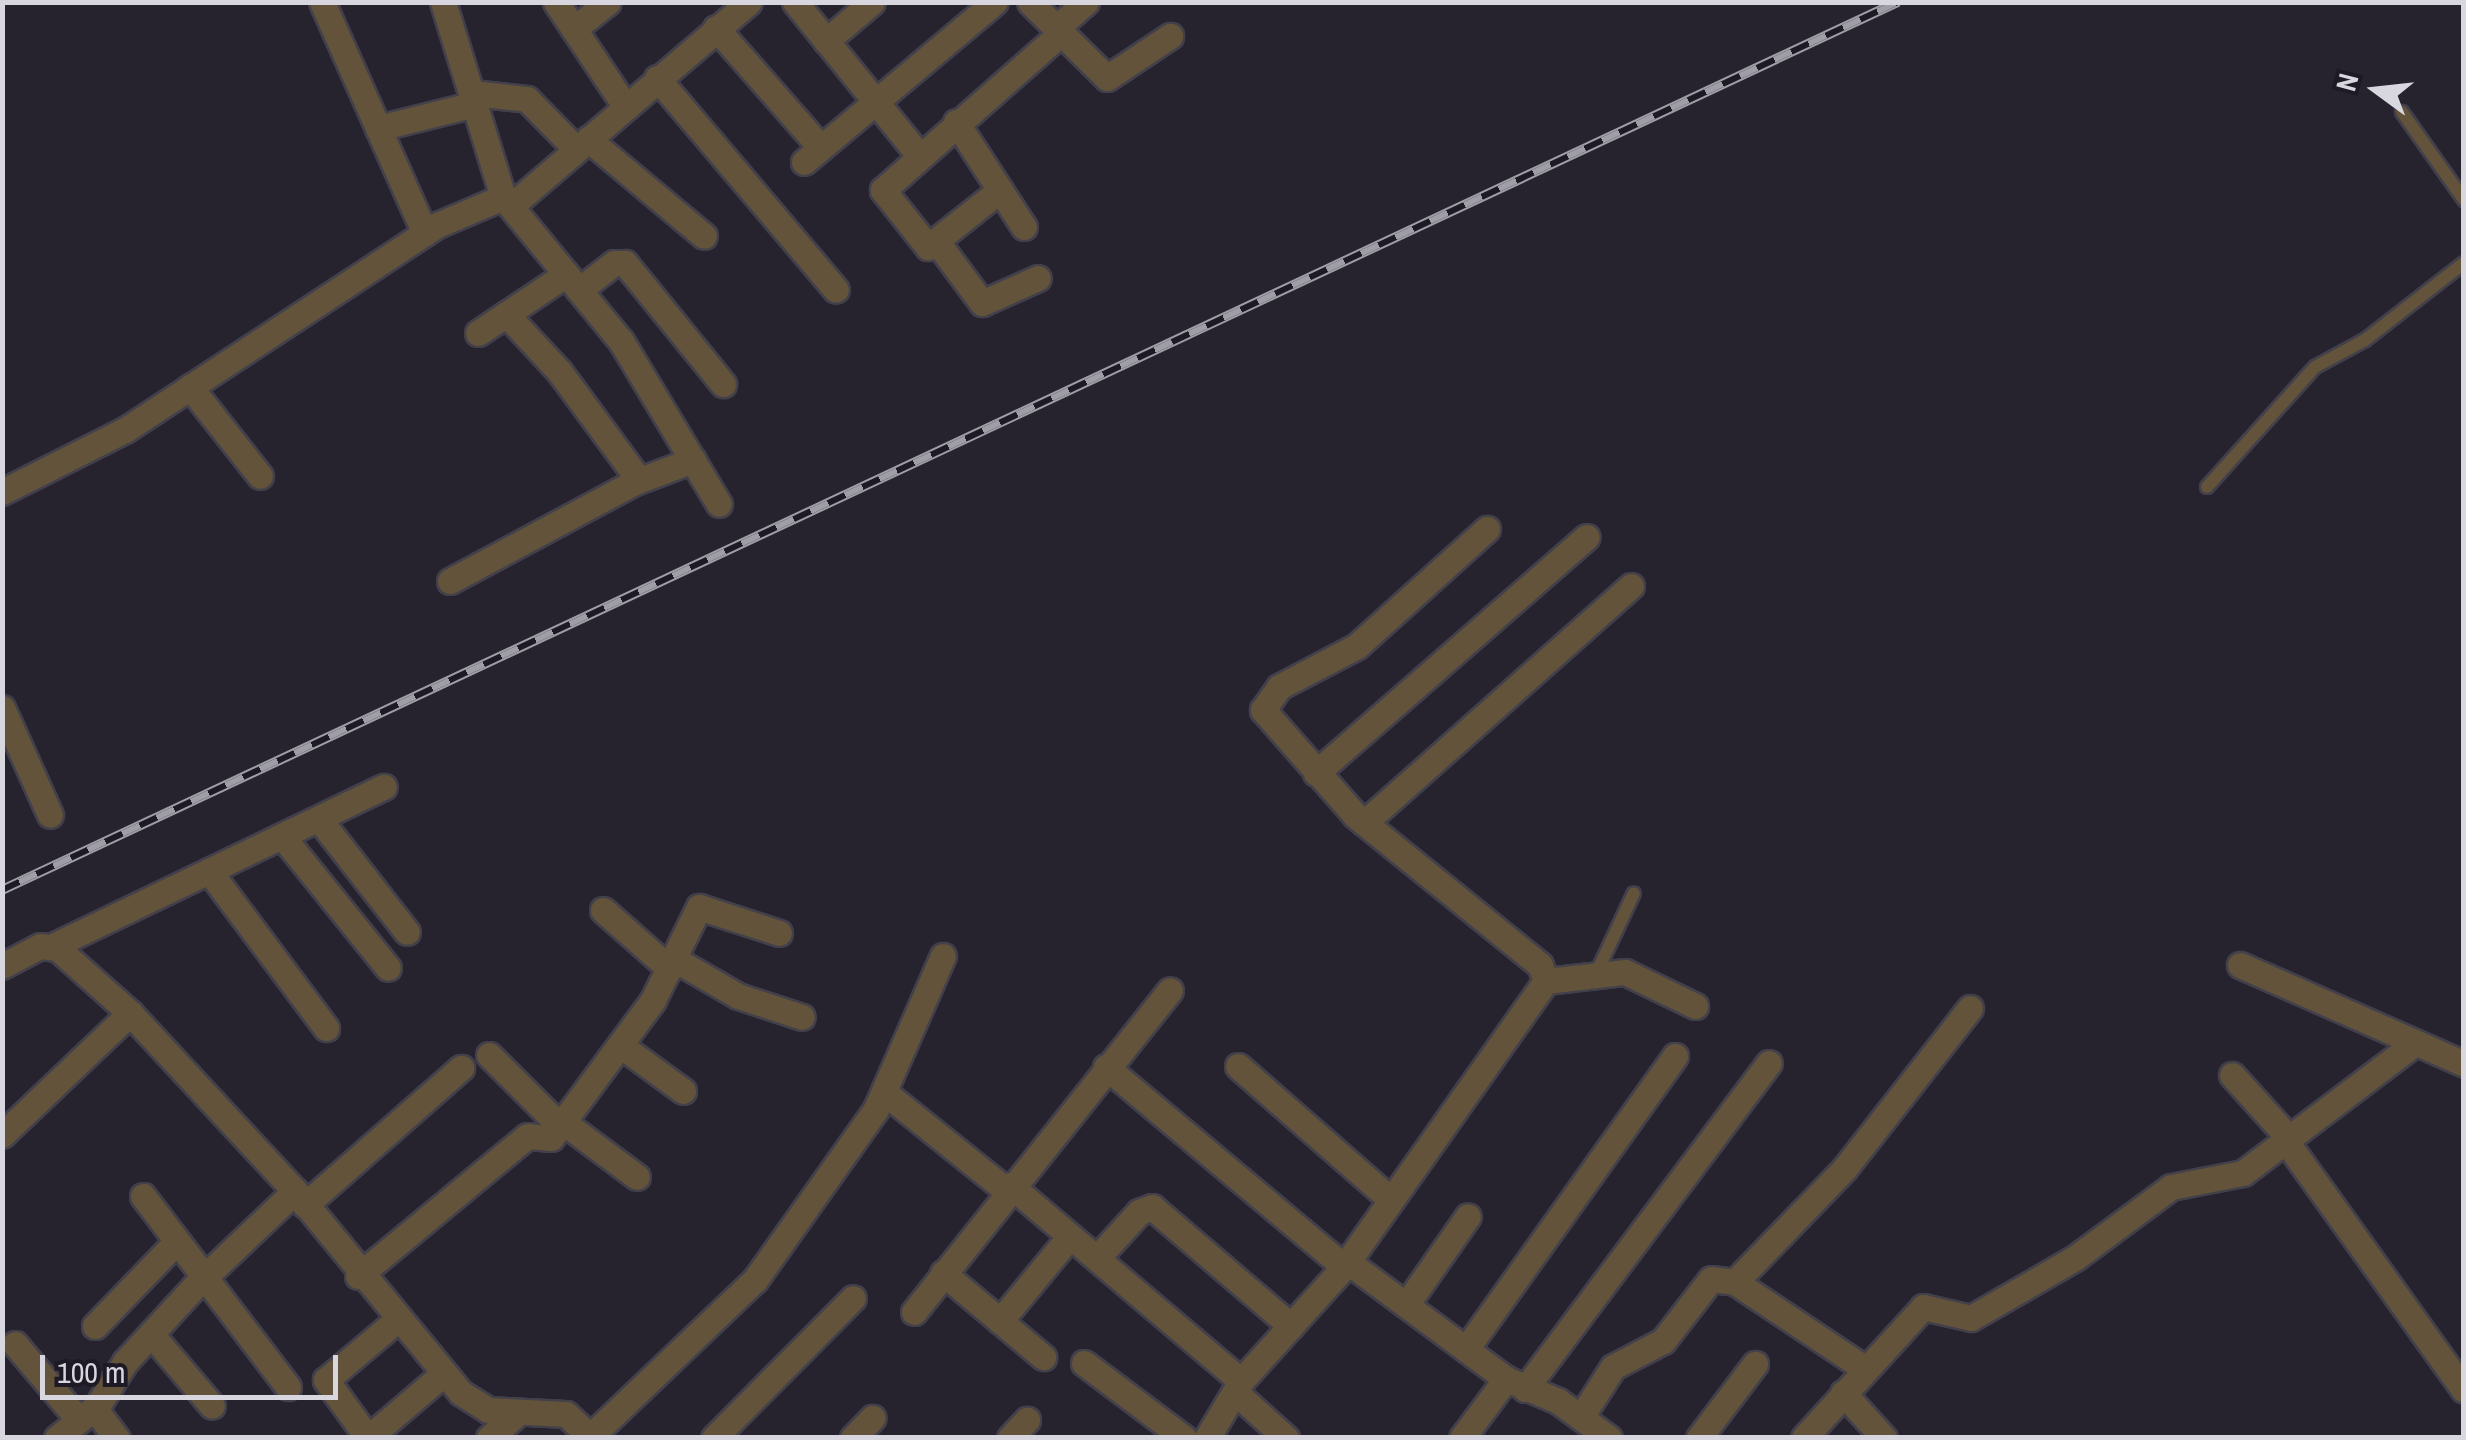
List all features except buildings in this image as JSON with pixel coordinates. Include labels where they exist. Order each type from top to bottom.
[{"type":"street","points":[[322,2],[425,234]]},
{"type":"street","points":[[444,2],[507,202],[634,359],[719,504]]},
{"type":"street","points":[[556,2],[625,106]]},
{"type":"street","points":[[574,29],[608,2]]},
{"type":"street","points":[[2,492],[99,444],[425,234],[507,202],[582,144],[749,2]]},
{"type":"street","points":[[795,2],[918,154]]},
{"type":"street","points":[[826,41],[872,2]]},
{"type":"street","points":[[716,28],[812,155],[995,2]]},
{"type":"street","points":[[1030,2],[1107,78],[1170,36]]},
{"type":"street","points":[[1000,190],[937,242],[924,244],[882,190],[1058,32],[1086,2]]},
{"type":"street","points":[[657,78],[836,290]]},
{"type":"street","points":[[378,128],[473,99],[528,99],[704,236]]},
{"type":"street","points":[[956,122],[1024,226]]},
{"type":"street","points":[[937,242],[982,303],[1038,278]]},
{"type":"street","points":[[478,333],[506,314],[572,282],[625,263],[723,384]]},
{"type":"street","points":[[506,314],[559,370],[639,480]]},
{"type":"street","points":[[190,387],[260,476]]},
{"type":"street","points":[[450,580],[639,480],[693,460]]},
{"type":"street","points":[[1487,529],[1357,646],[1266,700],[1267,720],[1364,823],[1424,865],[1540,964],[1546,980]]},
{"type":"street","points":[[1316,773],[1587,537]]},
{"type":"street","points":[[1364,823],[1631,586]]},
{"type":"street","points":[[2,708],[11,753],[50,816]]},
{"type":"street","points":[[2,966],[384,788]]},
{"type":"street","points":[[318,819],[407,932]]},
{"type":"street","points":[[282,836],[388,968]]},
{"type":"street","points":[[209,872],[326,1028]]},
{"type":"street","points":[[358,1276],[527,1136],[546,1141],[620,1046],[672,964],[699,908],[778,933]]},
{"type":"street","points":[[604,910],[672,964],[731,992],[802,1017]]},
{"type":"street","points":[[52,946],[130,1012],[300,1198],[358,1276],[443,1374],[488,1410],[566,1414],[592,1437],[755,1280],[884,1092],[943,956]]},
{"type":"street","points":[[2240,966],[2464,1064]]},
{"type":"street","points":[[1207,1438],[1238,1386],[1346,1264],[1546,980],[1626,972],[1695,1006]]},
{"type":"street","points":[[914,1312],[1008,1188],[1170,990]]},
{"type":"street","points":[[1735,1282],[1845,1168],[1970,1008]]},
{"type":"street","points":[[2,1134],[130,1012]]},
{"type":"street","points":[[1804,1438],[1923,1306],[1971,1318],[2075,1258],[2171,1187],[2232,1179],[2415,1043]]},
{"type":"street","points":[[620,1046],[684,1091]]},
{"type":"street","points":[[489,1054],[561,1124],[638,1176]]},
{"type":"street","points":[[1466,1349],[1675,1056]]},
{"type":"street","points":[[1462,1438],[1516,1384],[1770,1062]]},
{"type":"street","points":[[1238,1066],[1391,1200]]},
{"type":"street","points":[[1106,1067],[1346,1264],[1516,1384],[1581,1417],[1609,1438]]},
{"type":"street","points":[[57,1438],[87,1414],[151,1334],[204,1277],[461,1068]]},
{"type":"street","points":[[2232,1075],[2287,1139],[2418,1336],[2464,1390]]},
{"type":"street","points":[[884,1092],[1096,1258],[1238,1386],[1286,1438]]},
{"type":"street","points":[[143,1196],[288,1387]]},
{"type":"street","points":[[1096,1258],[1139,1212],[1152,1207],[1291,1326]]},
{"type":"street","points":[[1406,1305],[1468,1216]]},
{"type":"street","points":[[1000,1321],[1070,1236]]},
{"type":"street","points":[[95,1326],[177,1241]]},
{"type":"street","points":[[943,1273],[1042,1357]]},
{"type":"street","points":[[1581,1417],[1614,1367],[1663,1341],[1702,1286],[1711,1280],[1735,1282],[1864,1368]]},
{"type":"street","points":[[714,1438],[853,1298]]},
{"type":"street","points":[[396,1320],[326,1380],[368,1438],[443,1374]]},
{"type":"street","points":[[151,1334],[212,1406]]},
{"type":"street","points":[[16,1344],[116,1438]]},
{"type":"street","points":[[1084,1363],[1184,1438]]},
{"type":"street","points":[[1699,1438],[1755,1364]]},
{"type":"street","points":[[1843,1393],[1884,1438]]},
{"type":"street","points":[[490,1438],[519,1412]]},
{"type":"street","points":[[853,1438],[872,1418]]},
{"type":"lane","points":[[2402,112],[2464,200]]},
{"type":"lane","points":[[2207,487],[2314,367],[2365,340],[2464,264]]},
{"type":"lane","points":[[1596,974],[1634,894]]},
{"type":"railway","points":[[2,890],[1898,2]]}]
